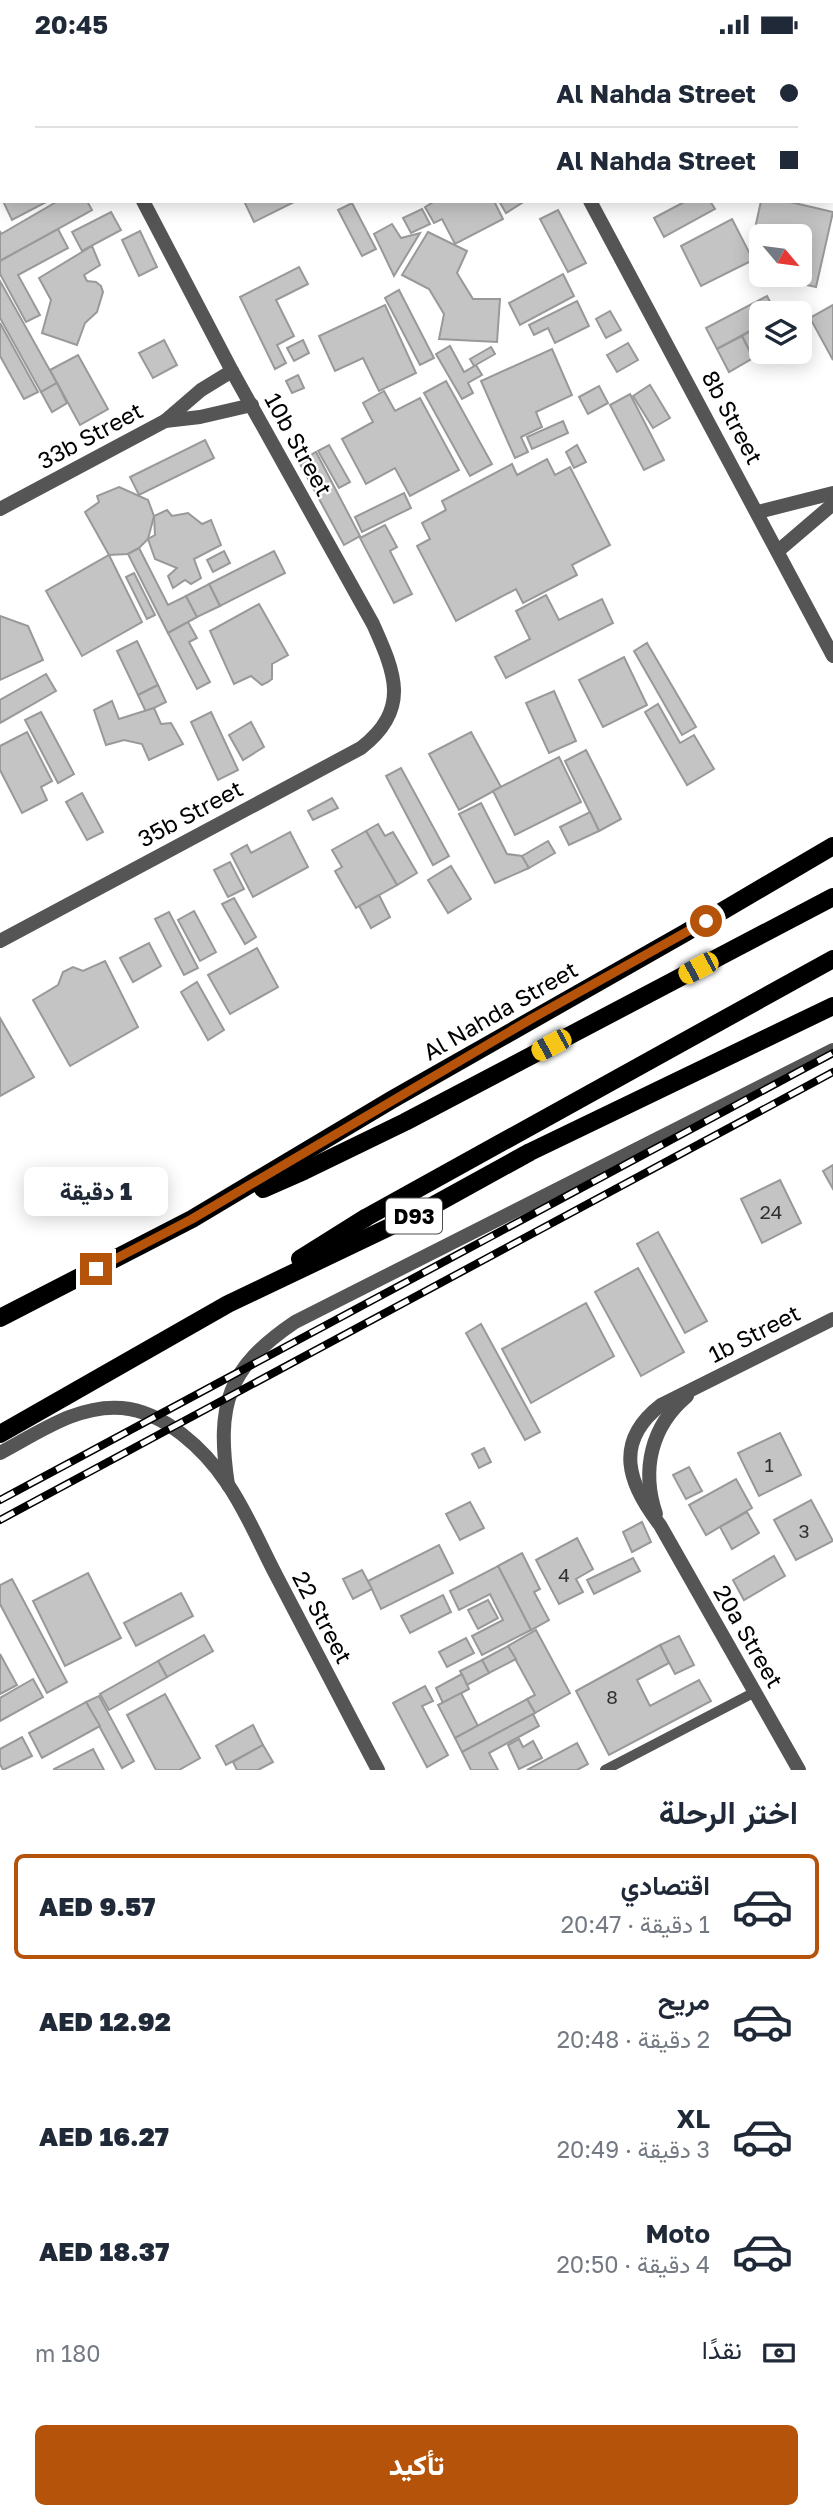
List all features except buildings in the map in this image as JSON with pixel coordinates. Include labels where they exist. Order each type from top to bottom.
[{"type":"main road","name":"Al Nahda Street","points":[[0,1318],[192,1219],[833,846]]},
{"type":"main road","name":"Al Nahda Street","points":[[192,1219],[304,1171],[405,1122],[833,897]]},
{"type":"main road","points":[[229,1304],[367,1217],[833,959]]},
{"type":"main road","name":"D93","points":[[0,1434],[229,1304],[423,1212],[530,1152],[833,1006]]},
{"type":"street","name":"10b Street","points":[[144,203],[232,371],[383,646],[396,689],[390,714]]},
{"type":"street","name":"8b Street","points":[[591,203],[833,656]]},
{"type":"street","name":"33b Street","points":[[0,509],[165,421],[201,390],[232,371]]},
{"type":"street","name":"33b Street","points":[[165,421],[200,418],[251,405]]},
{"type":"street","points":[[758,512],[833,493]]},
{"type":"street","points":[[778,551],[833,504]]},
{"type":"street","name":"35b Street","points":[[0,941],[361,748],[375,737],[390,714]]},
{"type":"street","points":[[685,933],[833,836]]},
{"type":"street","points":[[228,1485],[223,1453],[224,1424],[231,1391],[245,1364],[266,1342],[295,1322],[833,1050]]},
{"type":"street","name":"1b Street","points":[[660,1525],[640,1499],[630,1467],[630,1452],[636,1434],[651,1413],[677,1396],[833,1319]]},
{"type":"street","name":"1b Street","points":[[660,1525],[649,1488],[651,1450],[657,1432],[668,1416],[695,1389]]},
{"type":"street","points":[[0,1453],[66,1418],[94,1409],[123,1408],[142,1412],[183,1436],[211,1463],[228,1485]]},
{"type":"street","name":"22 Street","points":[[228,1485],[378,1770]]},
{"type":"street","name":"20a Street","points":[[660,1525],[799,1770]]},
{"type":"lane","points":[[605,1770],[755,1692]]},
{"type":"railway","points":[[0,1500],[833,1053]]},
{"type":"railway","points":[[0,1520],[833,1072]]},
{"type":"route","points":[[96,1269],[192,1219],[393,1099],[706,921]]}]
